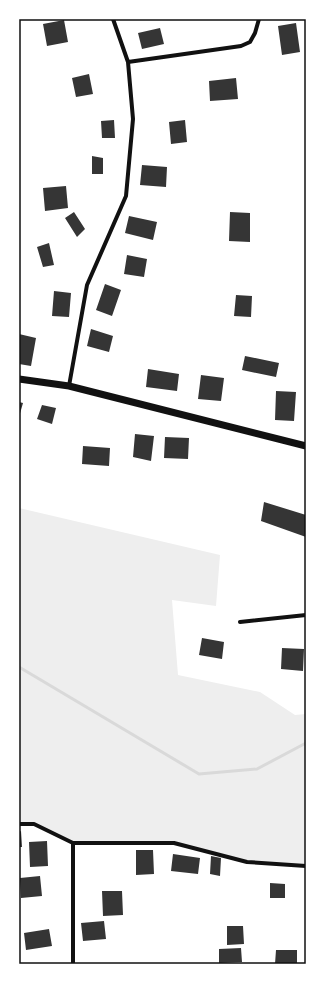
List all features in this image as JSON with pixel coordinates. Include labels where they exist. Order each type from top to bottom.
[{"type":"street","points":[[69,386],[87,285],[126,196],[134,119],[128,62],[113,19]]},
{"type":"street","points":[[128,62],[240,46],[250,42],[255,33],[259,19]]},
{"type":"street","points":[[19,379],[69,386],[306,446]]},
{"type":"street","points":[[240,622],[306,615]]},
{"type":"street","points":[[19,824],[34,824],[73,843],[174,843],[246,862],[306,866]]},
{"type":"street","points":[[73,843],[73,964]]},
{"type":"shaded area","points":[[19,508],[220,555],[216,606],[172,600],[178,675],[260,692],[295,715],[306,714],[306,866],[247,862],[174,843],[73,843],[34,824],[19,824]]},
{"type":"building","points":[[64,20],[68,42],[47,46],[43,24]]},
{"type":"building","points":[[296,23],[300,52],[282,55],[278,26]]},
{"type":"building","points":[[160,28],[164,44],[142,49],[138,33]]},
{"type":"building","points":[[89,74],[93,94],[76,97],[72,78]]},
{"type":"building","points":[[236,78],[238,99],[210,101],[209,81]]},
{"type":"building","points":[[114,120],[115,138],[102,138],[101,121]]},
{"type":"building","points":[[185,120],[187,142],[171,144],[169,122]]},
{"type":"building","points":[[92,156],[103,158],[103,174],[92,174]]},
{"type":"building","points":[[142,165],[167,167],[166,187],[140,185]]},
{"type":"building","points":[[66,186],[68,208],[45,211],[43,188]]},
{"type":"building","points":[[74,212],[85,229],[77,237],[65,218]]},
{"type":"building","points":[[230,212],[250,213],[250,242],[229,241]]},
{"type":"building","points":[[129,216],[157,222],[153,240],[125,233]]},
{"type":"building","points":[[49,243],[54,265],[43,267],[37,247]]},
{"type":"building","points":[[127,255],[147,259],[144,277],[124,274]]},
{"type":"building","points":[[105,284],[121,290],[112,316],[96,310]]},
{"type":"building","points":[[54,291],[71,293],[69,317],[52,316]]},
{"type":"building","points":[[236,295],[252,296],[251,317],[234,316]]},
{"type":"building","points":[[91,329],[113,336],[109,352],[87,346]]},
{"type":"building","points":[[19,334],[36,338],[31,366],[19,364]]},
{"type":"building","points":[[245,356],[279,363],[276,377],[242,370]]},
{"type":"building","points":[[148,369],[179,374],[177,391],[146,387]]},
{"type":"building","points":[[201,375],[224,378],[221,401],[198,399]]},
{"type":"building","points":[[276,391],[296,392],[294,421],[275,420]]},
{"type":"building","points":[[19,402],[23,403],[19,417]]},
{"type":"building","points":[[42,405],[56,408],[52,424],[37,419]]},
{"type":"building","points":[[135,434],[154,436],[151,461],[133,457]]},
{"type":"building","points":[[165,437],[189,438],[188,459],[164,458]]},
{"type":"building","points":[[83,446],[110,448],[109,466],[82,464]]},
{"type":"building","points":[[264,502],[306,515],[306,537],[261,521]]},
{"type":"building","points":[[202,638],[224,642],[222,659],[199,655]]},
{"type":"building","points":[[282,648],[304,649],[303,671],[281,669]]},
{"type":"building","points":[[21,831],[22,847],[19,847],[19,832]]},
{"type":"building","points":[[47,841],[48,866],[30,867],[29,842]]},
{"type":"building","points":[[136,850],[153,850],[154,874],[136,875]]},
{"type":"building","points":[[173,854],[200,858],[198,874],[171,871]]},
{"type":"building","points":[[211,856],[221,858],[220,876],[210,874]]},
{"type":"building","points":[[40,876],[42,896],[21,898],[20,878]]},
{"type":"building","points":[[270,883],[285,884],[285,898],[270,898]]},
{"type":"building","points":[[102,891],[122,891],[123,915],[103,916]]},
{"type":"building","points":[[104,921],[106,939],[83,941],[81,923]]},
{"type":"building","points":[[227,926],[243,926],[244,944],[227,945]]},
{"type":"building","points":[[49,929],[52,946],[26,950],[24,933]]},
{"type":"building","points":[[241,948],[242,962],[219,963],[219,949]]},
{"type":"building","points":[[276,950],[297,950],[297,964],[275,964]]},
{"type":"waterway","points":[[19,667],[199,774],[257,769],[306,743]]}]
